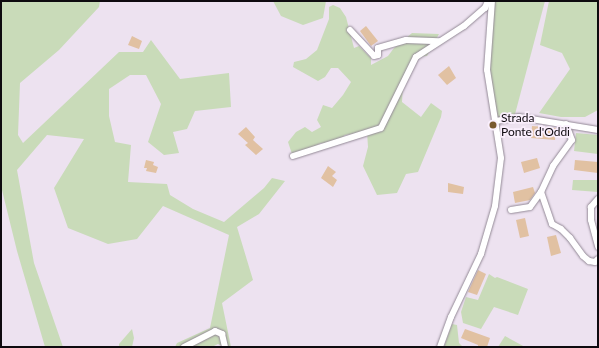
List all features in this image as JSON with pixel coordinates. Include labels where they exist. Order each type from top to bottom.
[{"type":"street","points":[[293,156],[381,128],[416,57],[464,26],[485,8],[488,1]]},
{"type":"street","points":[[440,347],[481,254],[495,206],[501,158],[487,70],[492,1]]},
{"type":"street","points":[[350,30],[374,56],[378,55],[378,48],[406,40],[439,41]]},
{"type":"street","points":[[496,121],[519,117],[598,130]]},
{"type":"street","points":[[511,210],[530,207],[541,192],[553,166],[572,140],[566,124]]},
{"type":"street","points":[[541,192],[552,224],[561,229],[570,238],[582,256],[595,262],[598,259]]},
{"type":"street","points":[[598,200],[591,207],[591,220],[598,247]]},
{"type":"street","points":[[184,347],[215,330],[222,334],[225,347]]},
{"type":"green space","points":[[1,1],[100,1],[99,7],[59,50],[20,83],[18,135],[23,143],[119,52],[143,52],[151,40],[180,79],[229,73],[231,107],[195,111],[187,129],[173,132],[179,153],[164,155],[148,142],[161,104],[146,75],[130,75],[109,89],[109,116],[115,142],[131,145],[128,182],[167,184],[170,195],[193,209],[224,222],[264,188],[272,178],[285,181],[259,214],[237,227],[253,280],[222,303],[231,347],[224,347],[218,344],[212,347],[175,347],[177,343],[210,328],[229,235],[163,206],[137,239],[108,244],[68,228],[54,188],[84,139],[47,135],[17,170],[34,263],[63,347],[45,347],[17,251],[1,186]]},
{"type":"green space","points":[[273,1],[326,1],[323,18],[303,25],[281,16]]},
{"type":"green space","points":[[492,1],[545,1],[514,118],[496,121],[489,88]]},
{"type":"green space","points":[[549,1],[598,1],[598,110],[585,117],[561,117],[539,113],[570,69],[562,53],[540,45]]},
{"type":"green space","points":[[333,5],[340,8],[346,17],[354,48],[359,46],[371,58],[371,65],[388,56],[394,48],[412,33],[439,34],[427,56],[416,57],[403,85],[402,102],[421,117],[431,103],[442,111],[441,117],[418,172],[406,174],[397,193],[377,195],[363,166],[368,147],[367,132],[345,135],[335,145],[321,143],[304,152],[292,154],[288,142],[296,132],[305,127],[312,132],[321,127],[317,120],[323,105],[332,108],[343,95],[351,82],[338,68],[331,68],[325,77],[318,81],[293,67],[294,62],[306,59],[317,50],[329,19],[329,7]]},
{"type":"green space","points":[[576,133],[598,135],[598,154],[574,151]]},
{"type":"green space","points":[[573,180],[598,180],[598,192],[572,190]]},
{"type":"green space","points":[[489,274],[495,278],[497,277],[528,289],[518,315],[494,307],[481,329],[463,323],[461,312],[466,297],[478,300]]},
{"type":"green space","points":[[452,324],[457,325],[459,343],[463,347],[444,347]]},
{"type":"green space","points":[[132,329],[134,338],[132,347],[119,347],[119,344]]},
{"type":"green space","points":[[505,336],[525,347],[498,347]]},
{"type":"building","points":[[366,26],[378,41],[371,46],[360,31]]},
{"type":"building","points":[[132,36],[142,41],[139,49],[128,45]]},
{"type":"building","points":[[449,66],[456,78],[447,85],[438,75]]},
{"type":"building","points":[[532,126],[556,128],[555,140],[531,138]]},
{"type":"building","points":[[246,127],[255,137],[253,140],[263,149],[256,155],[245,145],[248,143],[238,134]]},
{"type":"building","points":[[537,158],[540,168],[524,173],[521,162]]},
{"type":"building","points":[[146,160],[154,162],[153,165],[158,167],[156,173],[146,171],[147,168],[144,168]]},
{"type":"building","points":[[575,160],[598,162],[598,173],[574,170]]},
{"type":"building","points":[[328,166],[336,172],[332,176],[337,180],[333,187],[321,178]]},
{"type":"building","points":[[448,183],[464,187],[463,194],[448,192]]},
{"type":"building","points":[[533,187],[535,193],[530,200],[515,203],[513,192]]},
{"type":"building","points":[[525,218],[529,236],[520,238],[516,220]]},
{"type":"building","points":[[556,235],[561,253],[551,256],[547,237]]},
{"type":"building","points":[[478,270],[486,274],[477,295],[468,292]]},
{"type":"building","points":[[465,329],[490,338],[487,347],[478,347],[478,345],[461,338]]},
{"type":"place","name":"Strada Ponte d'Oddi","points":[[493,125]]}]
